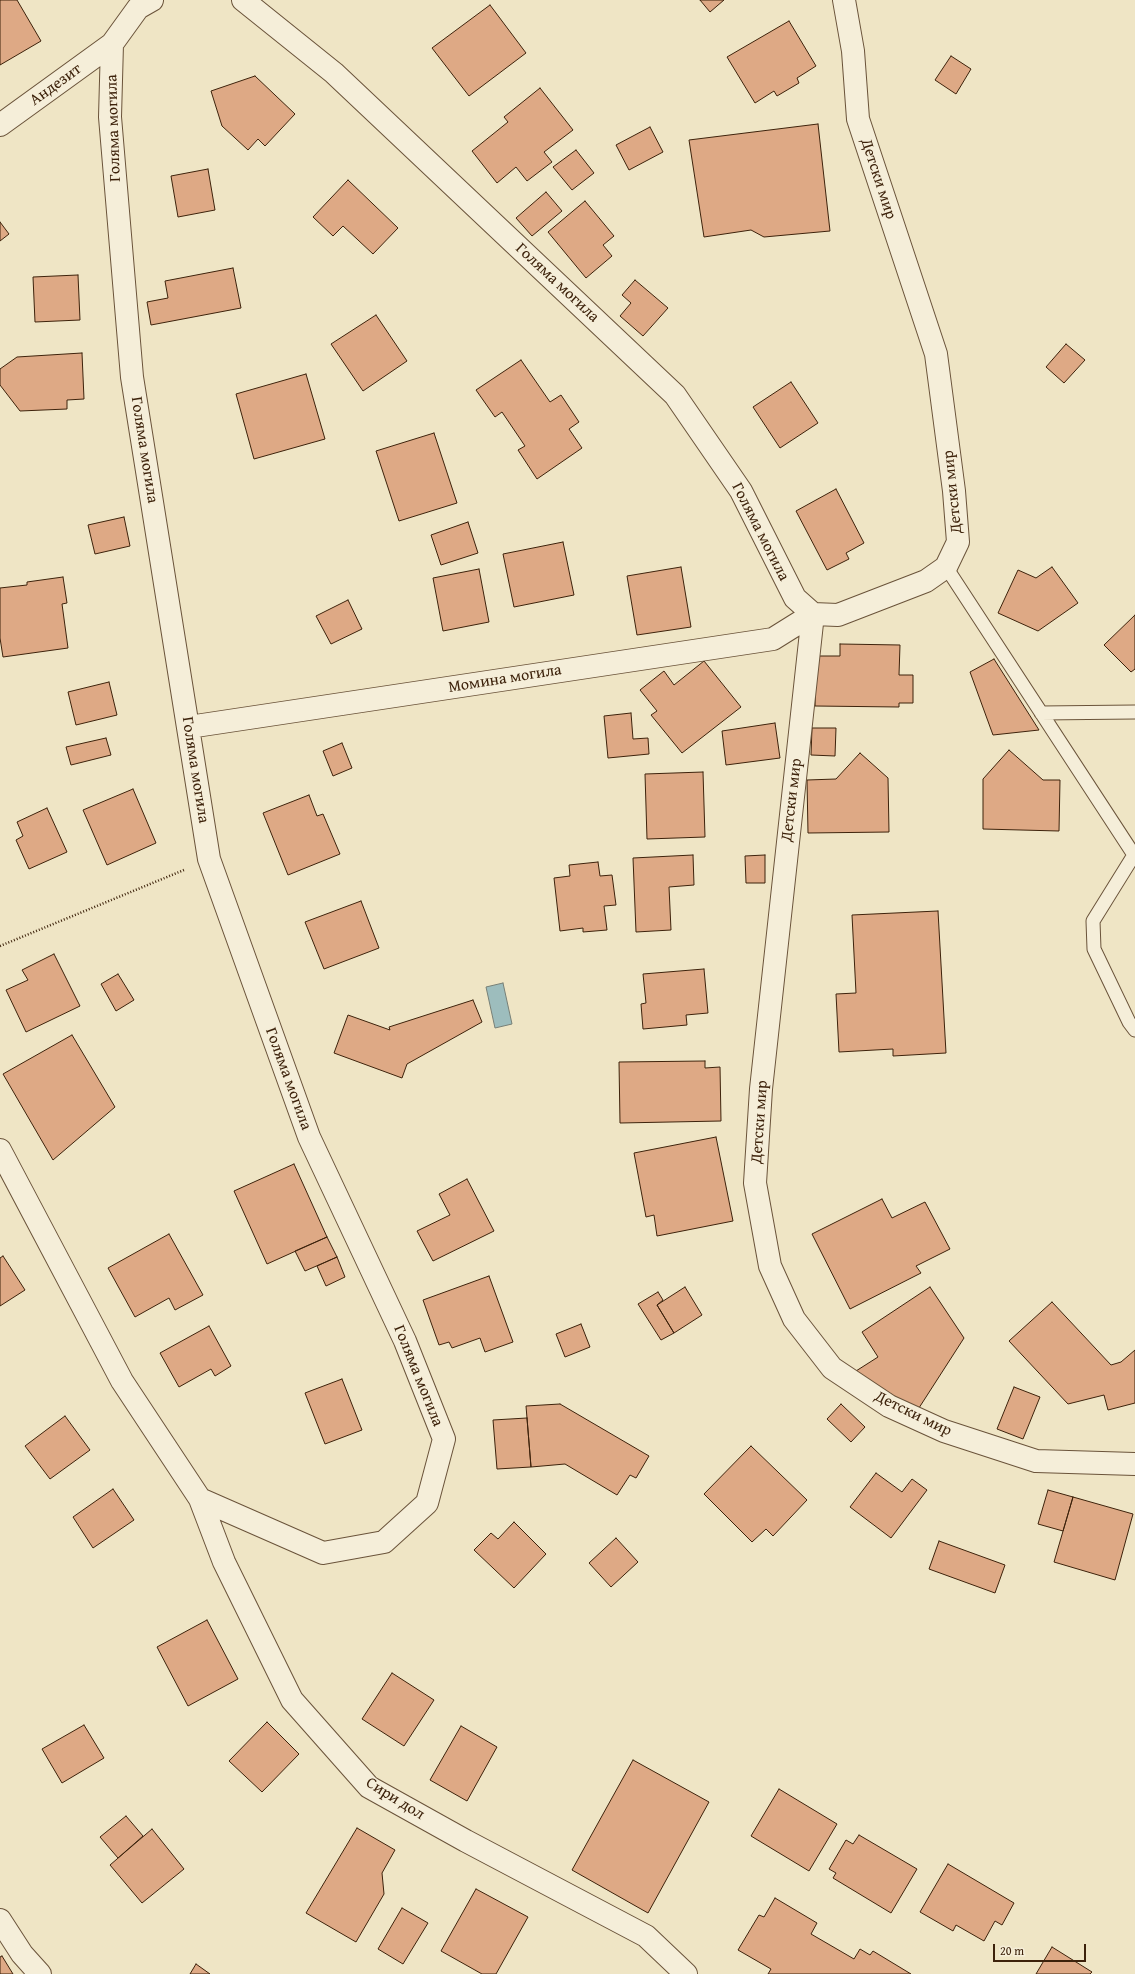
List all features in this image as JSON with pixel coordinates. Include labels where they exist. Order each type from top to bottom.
[{"type":"street","points":[[112,44],[138,8],[152,0]]},
{"type":"street","name":"Голяма могила","points":[[243,0],[334,73],[675,395],[742,491],[795,598],[813,614]]},
{"type":"street","name":"Детски мир","points":[[844,0],[852,51],[858,119],[936,354],[954,491],[958,542],[946,567],[926,581],[838,615],[813,614],[761,1089],[755,1183],[770,1266],[794,1319],[832,1368],[889,1406],[944,1431],[1036,1460],[1135,1464]]},
{"type":"street","name":"Андезит","points":[[0,125],[112,44]]},
{"type":"street","name":"Голяма могила","points":[[112,44],[110,117],[132,377],[209,860],[309,1137],[405,1341],[444,1439],[427,1503],[384,1542],[323,1553],[200,1500]]},
{"type":"street","name":"Момина могила","points":[[189,727],[773,639],[813,614]]},
{"type":"street","points":[[0,1150],[122,1381],[200,1500]]},
{"type":"street","name":"Сири дол","points":[[200,1500],[224,1562],[292,1700],[368,1787],[466,1841],[646,1936],[686,1974]]},
{"type":"street","points":[[0,1920],[22,1954],[40,1974]]},
{"type":"lane","points":[[946,567],[1134,855],[1093,921],[1094,949],[1128,1022],[1135,1030]]},
{"type":"lane","points":[[1041,713],[1135,712]]},
{"type":"path","points":[[0,946],[209,860]]},
{"type":"water","points":[[503,983],[512,1024],[495,1028],[486,987]]},
{"type":"building","points":[[0,0],[17,0],[41,41],[0,65]]},
{"type":"building","points":[[700,0],[724,0],[710,12]]},
{"type":"building","points":[[490,5],[526,53],[469,96],[432,48]]},
{"type":"building","points":[[789,21],[816,66],[797,78],[799,83],[777,96],[774,91],[755,103],[727,57]]},
{"type":"building","points":[[951,56],[971,69],[956,94],[935,80]]},
{"type":"building","points":[[255,76],[295,114],[265,146],[258,139],[248,150],[222,126],[211,91]]},
{"type":"building","points":[[540,88],[573,130],[544,152],[552,162],[527,181],[516,167],[497,183],[472,151],[508,122],[504,117]]},
{"type":"building","points":[[818,124],[830,231],[764,237],[751,230],[704,237],[689,140]]},
{"type":"building","points":[[650,127],[663,152],[629,170],[616,145]]},
{"type":"building","points":[[576,150],[594,173],[572,190],[553,167]]},
{"type":"building","points":[[208,169],[215,210],[178,217],[171,176]]},
{"type":"building","points":[[348,180],[398,228],[373,254],[343,226],[333,236],[313,217]]},
{"type":"building","points":[[546,192],[562,211],[532,236],[516,218]]},
{"type":"building","points":[[585,201],[614,236],[603,245],[612,256],[586,278],[548,232]]},
{"type":"building","points":[[0,222],[9,234],[0,241]]},
{"type":"building","points":[[233,268],[241,308],[151,325],[147,302],[168,298],[165,281]]},
{"type":"building","points":[[78,275],[80,320],[35,322],[33,277]]},
{"type":"building","points":[[635,280],[668,308],[643,336],[620,316],[631,303],[622,295]]},
{"type":"building","points":[[376,315],[407,361],[363,391],[331,344]]},
{"type":"building","points":[[1066,344],[1085,360],[1064,383],[1046,367]]},
{"type":"building","points":[[82,353],[84,399],[67,400],[67,409],[20,411],[0,385],[0,369],[17,357]]},
{"type":"building","points":[[521,360],[550,402],[561,395],[579,422],[569,429],[582,448],[537,479],[518,450],[525,446],[502,412],[495,417],[476,390]]},
{"type":"building","points":[[306,374],[325,439],[254,459],[236,394]]},
{"type":"building","points":[[791,382],[818,423],[780,448],[753,407]]},
{"type":"building","points":[[434,433],[457,503],[399,521],[376,451]]},
{"type":"building","points":[[836,489],[864,543],[846,553],[849,559],[827,570],[796,511]]},
{"type":"building","points":[[124,517],[130,546],[95,554],[88,525]]},
{"type":"building","points":[[468,522],[478,553],[441,565],[431,535]]},
{"type":"building","points":[[563,542],[574,595],[514,607],[503,554]]},
{"type":"building","points":[[681,567],[691,627],[637,635],[627,576]]},
{"type":"building","points":[[1052,567],[1078,603],[1038,631],[998,613],[1018,570],[1036,578]]},
{"type":"building","points":[[479,569],[489,622],[443,631],[433,578]]},
{"type":"building","points":[[63,577],[67,603],[62,604],[68,648],[3,657],[0,638],[0,588],[27,585],[27,582]]},
{"type":"building","points":[[348,600],[362,629],[331,644],[316,616]]},
{"type":"building","points":[[1135,615],[1135,669],[1131,672],[1104,645]]},
{"type":"building","points":[[840,644],[900,645],[899,675],[913,675],[913,703],[899,703],[899,707],[815,706],[816,656],[840,656]]},
{"type":"building","points":[[994,659],[1039,730],[993,735],[970,672]]},
{"type":"building","points":[[704,661],[741,707],[682,753],[651,715],[657,711],[640,690],[664,671],[674,685]]},
{"type":"building","points":[[109,682],[117,715],[76,725],[68,692]]},
{"type":"building","points":[[631,713],[633,739],[648,738],[649,754],[608,758],[604,716]]},
{"type":"building","points":[[775,723],[780,758],[726,765],[722,731]]},
{"type":"building","points":[[812,728],[836,728],[835,756],[811,755]]},
{"type":"building","points":[[106,738],[111,755],[71,765],[66,747]]},
{"type":"building","points":[[342,743],[352,768],[333,776],[323,751]]},
{"type":"building","points":[[1009,750],[1043,780],[1060,780],[1059,831],[983,829],[983,779]]},
{"type":"building","points":[[860,753],[888,778],[889,832],[808,833],[807,780],[836,779]]},
{"type":"building","points":[[703,772],[705,837],[647,839],[645,774]]},
{"type":"building","points":[[133,789],[156,843],[107,865],[83,810]]},
{"type":"building","points":[[309,795],[317,816],[323,814],[340,854],[288,875],[263,813]]},
{"type":"building","points":[[47,808],[67,852],[29,869],[16,840],[23,836],[17,822]]},
{"type":"building","points":[[693,855],[694,885],[669,887],[671,930],[636,932],[633,858]]},
{"type":"building","points":[[765,855],[765,883],[746,883],[745,856]]},
{"type":"building","points":[[598,862],[600,876],[612,875],[616,905],[604,906],[607,930],[583,932],[583,928],[560,931],[554,878],[570,876],[569,865]]},
{"type":"building","points":[[361,901],[379,948],[324,969],[305,922]]},
{"type":"building","points":[[938,911],[946,1053],[893,1056],[893,1049],[839,1052],[836,994],[856,993],[852,915]]},
{"type":"building","points":[[54,954],[80,1006],[26,1032],[6,990],[28,980],[22,970]]},
{"type":"building","points":[[704,969],[708,1013],[686,1015],[687,1025],[643,1029],[641,1004],[646,1003],[643,974]]},
{"type":"building","points":[[118,974],[134,1000],[116,1011],[101,984]]},
{"type":"building","points":[[473,1000],[482,1022],[407,1064],[402,1078],[334,1053],[348,1015],[390,1030],[389,1027]]},
{"type":"building","points":[[72,1035],[115,1107],[53,1160],[3,1074]]},
{"type":"building","points":[[705,1061],[705,1068],[720,1067],[721,1121],[620,1123],[619,1062]]},
{"type":"building","points":[[716,1137],[733,1221],[657,1236],[654,1215],[646,1217],[634,1153]]},
{"type":"building","points":[[294,1164],[327,1237],[267,1264],[234,1191]]},
{"type":"building","points":[[467,1179],[494,1231],[433,1261],[417,1231],[450,1215],[439,1194]]},
{"type":"building","points":[[882,1199],[892,1218],[925,1202],[950,1249],[916,1266],[921,1273],[850,1309],[812,1234]]},
{"type":"building","points":[[169,1234],[203,1295],[175,1310],[169,1298],[135,1317],[108,1268]]},
{"type":"building","points":[[327,1237],[337,1257],[305,1271],[295,1251]]},
{"type":"building","points":[[3,1256],[25,1290],[0,1306],[0,1258]]},
{"type":"building","points":[[337,1257],[345,1277],[326,1286],[317,1266]]},
{"type":"building","points":[[489,1276],[513,1342],[485,1352],[480,1338],[452,1348],[449,1342],[439,1345],[423,1300]]},
{"type":"building","points":[[685,1287],[702,1315],[674,1333],[657,1305]]},
{"type":"building","points":[[930,1287],[964,1338],[917,1411],[856,1371],[878,1357],[862,1332]]},
{"type":"building","points":[[658,1292],[663,1300],[657,1305],[674,1333],[661,1340],[638,1304]]},
{"type":"building","points":[[1052,1302],[1111,1365],[1121,1362],[1135,1350],[1135,1403],[1108,1410],[1104,1395],[1068,1404],[1009,1341]]},
{"type":"building","points":[[581,1324],[590,1347],[565,1357],[556,1334]]},
{"type":"building","points":[[209,1326],[231,1366],[215,1376],[211,1369],[179,1387],[160,1353]]},
{"type":"building","points":[[342,1379],[362,1430],[325,1444],[305,1393]]},
{"type":"building","points":[[1014,1387],[1040,1397],[1023,1439],[997,1429]]},
{"type":"building","points":[[560,1404],[649,1456],[636,1478],[630,1475],[617,1495],[565,1464],[531,1467],[526,1406]]},
{"type":"building","points":[[841,1404],[865,1427],[851,1442],[827,1419]]},
{"type":"building","points":[[65,1416],[90,1450],[50,1479],[25,1446]]},
{"type":"building","points":[[527,1418],[531,1467],[497,1469],[493,1420]]},
{"type":"building","points":[[751,1446],[807,1500],[773,1536],[766,1529],[752,1542],[704,1494]]},
{"type":"building","points":[[876,1473],[902,1492],[912,1479],[927,1490],[891,1538],[850,1507]]},
{"type":"building","points":[[113,1489],[134,1520],[93,1548],[73,1517]]},
{"type":"building","points":[[1048,1490],[1073,1497],[1063,1531],[1038,1524]]},
{"type":"building","points":[[1073,1497],[1133,1514],[1115,1580],[1054,1562]]},
{"type":"building","points":[[514,1522],[546,1554],[514,1588],[474,1550],[491,1533],[498,1539]]},
{"type":"building","points":[[616,1538],[638,1562],[611,1587],[589,1563]]},
{"type":"building","points":[[939,1541],[1005,1565],[995,1593],[929,1569]]},
{"type":"building","points":[[207,1620],[238,1679],[188,1706],[157,1647]]},
{"type":"building","points":[[392,1673],[434,1700],[404,1746],[362,1719]]},
{"type":"building","points":[[267,1722],[299,1754],[262,1792],[229,1761]]},
{"type":"building","points":[[84,1725],[104,1758],[62,1783],[42,1749]]},
{"type":"building","points":[[461,1726],[497,1747],[467,1801],[430,1780]]},
{"type":"building","points":[[633,1760],[709,1802],[648,1913],[572,1870]]},
{"type":"building","points":[[779,1789],[837,1824],[809,1871],[751,1836]]},
{"type":"building","points":[[126,1816],[143,1836],[118,1858],[100,1837]]},
{"type":"building","points":[[357,1828],[395,1850],[382,1873],[384,1894],[356,1942],[306,1913]]},
{"type":"building","points":[[152,1829],[184,1869],[142,1903],[110,1865]]},
{"type":"building","points":[[859,1835],[917,1869],[891,1913],[833,1878],[836,1873],[829,1869],[846,1840],[853,1844]]},
{"type":"building","points":[[948,1864],[1014,1903],[1002,1925],[995,1921],[984,1941],[956,1925],[953,1931],[920,1912]]},
{"type":"building","points":[[476,1889],[528,1917],[496,1974],[482,1974],[441,1951]]},
{"type":"building","points":[[775,1898],[817,1923],[811,1934],[854,1959],[860,1949],[870,1955],[873,1951],[911,1974],[768,1974],[771,1969],[738,1950],[759,1915],[764,1917]]},
{"type":"building","points":[[402,1908],[428,1923],[403,1964],[378,1949]]},
{"type":"building","points":[[1052,1947],[1092,1972],[1090,1974],[1036,1974]]},
{"type":"building","points":[[2,1956],[13,1974],[0,1974],[0,1957]]},
{"type":"building","points":[[196,1964],[210,1974],[190,1974]]}]
